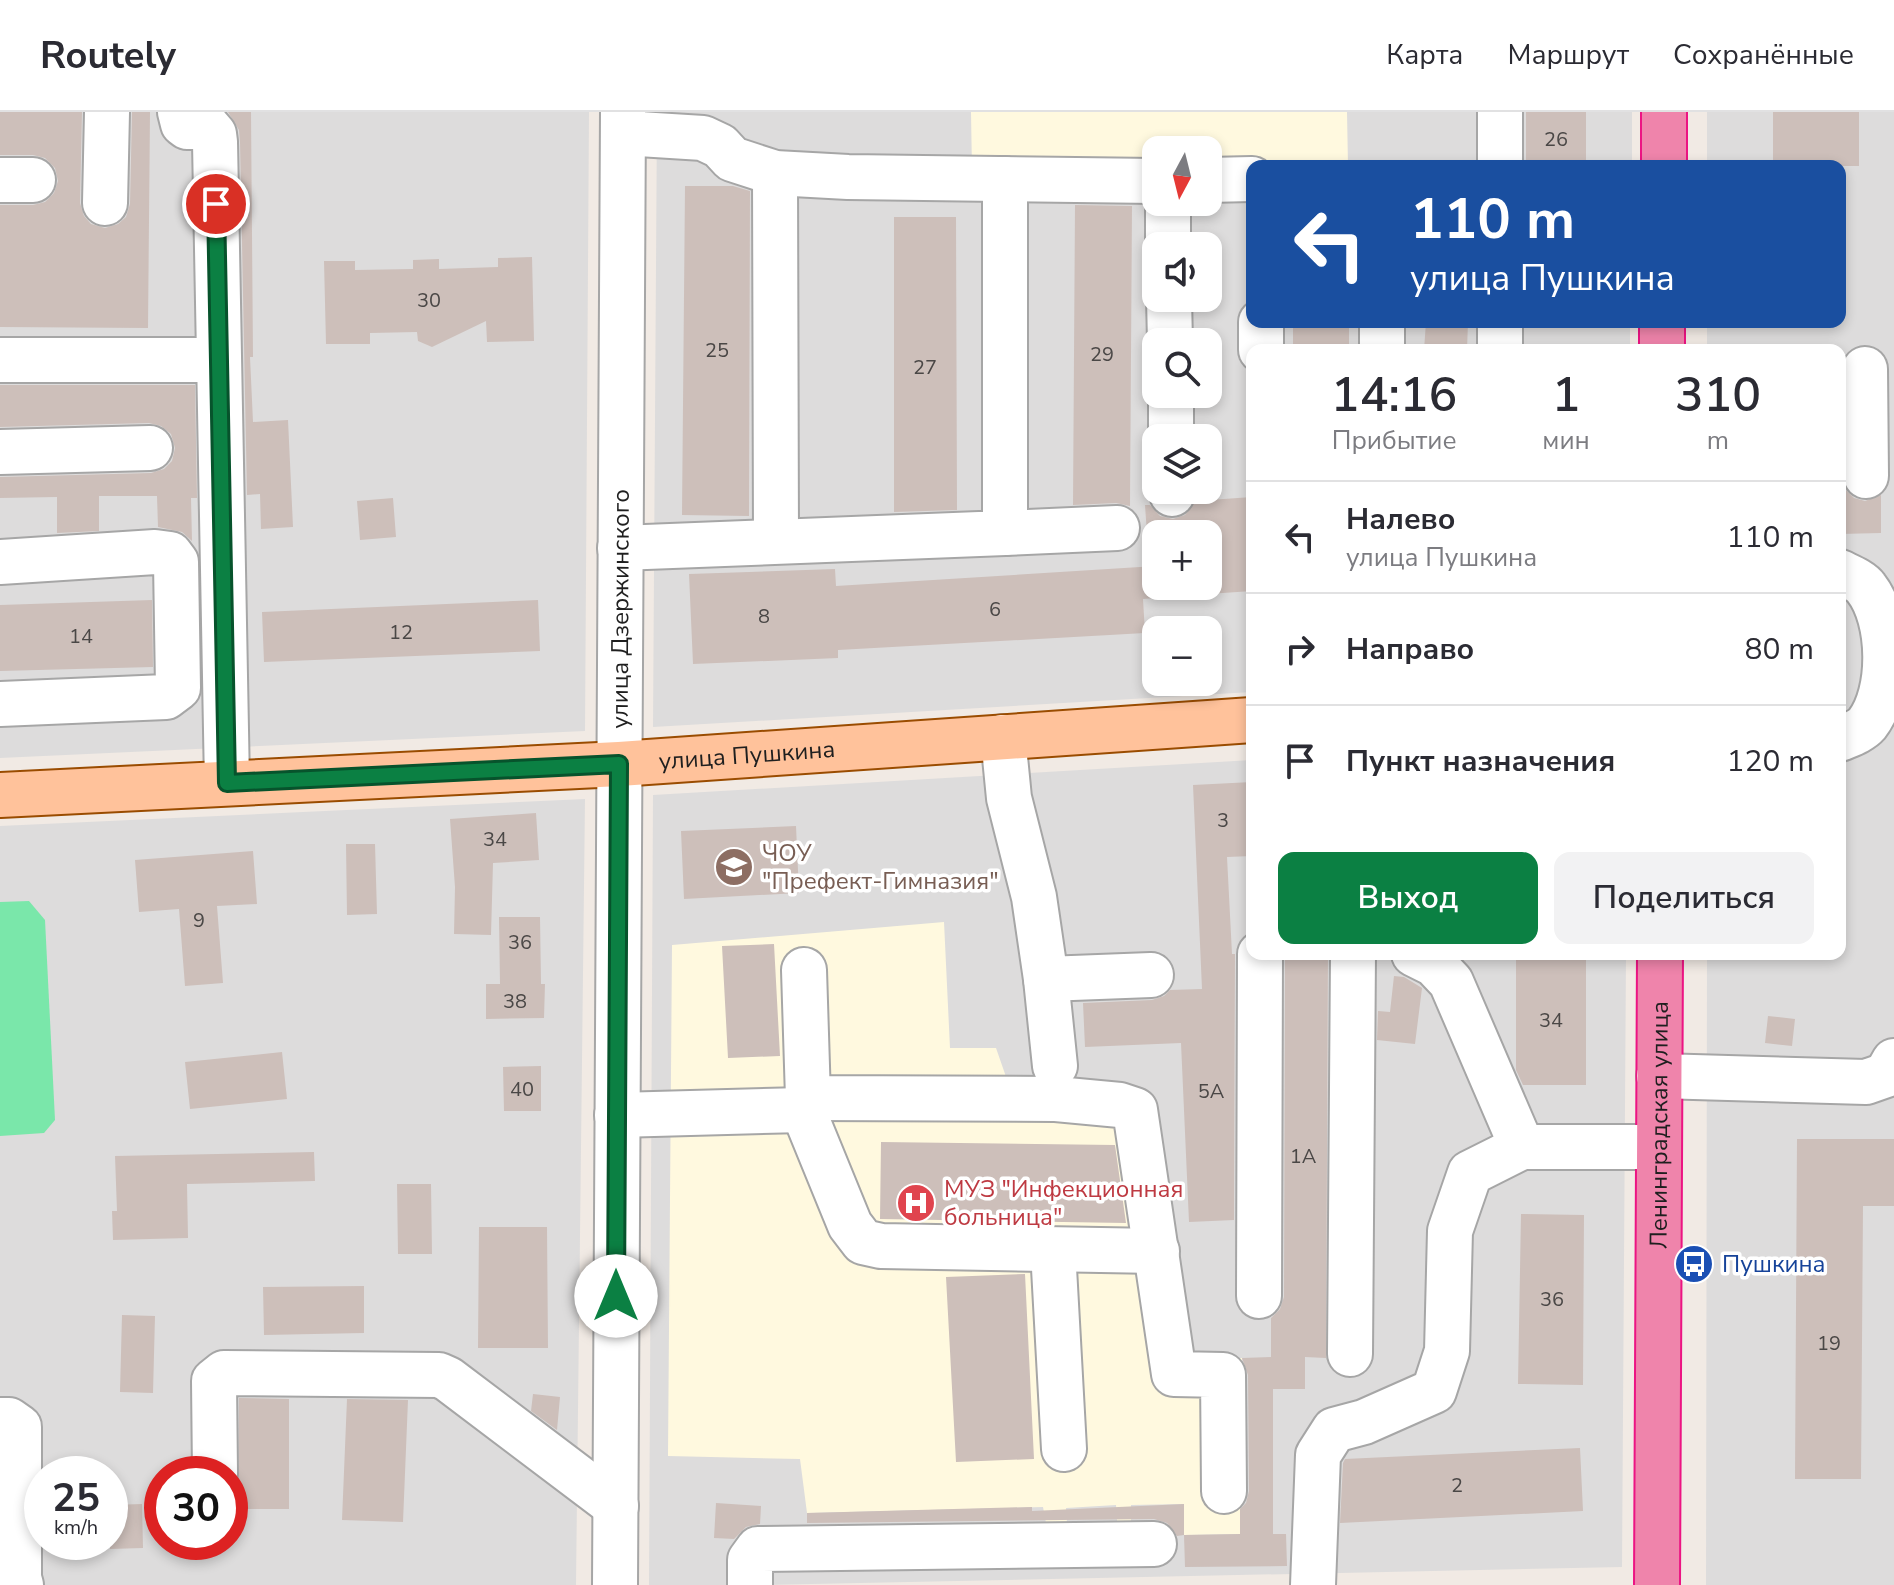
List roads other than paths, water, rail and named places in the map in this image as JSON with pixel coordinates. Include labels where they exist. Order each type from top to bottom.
[{"type":"highway","points":[[1664,112],[1664,160]]},
{"type":"highway","name":"Ленинградская улица","points":[[1657,1585],[1660,960]]},
{"type":"main road","name":"улица Пушкина","points":[[0,795],[619,764],[1246,720]]},
{"type":"street","points":[[105,203],[107,112]]},
{"type":"street","points":[[180,112],[187,127],[208,127],[214,134],[227,783]]},
{"type":"street","points":[[1500,112],[1500,160]]},
{"type":"street","points":[[623,122],[703,138],[720,146],[732,159],[775,173],[1142,181]]},
{"type":"street","name":"улица Дзержинского","points":[[615,1585],[623,122]]},
{"type":"street","points":[[775,173],[776,540]]},
{"type":"street","points":[[1005,179],[1005,533]]},
{"type":"street","points":[[1222,180],[1246,179]]},
{"type":"street","points":[[0,360],[218,360]]},
{"type":"street","points":[[1866,369],[1866,476]]},
{"type":"street","points":[[0,452],[150,448]]},
{"type":"street","points":[[620,548],[1117,528]]},
{"type":"street","points":[[0,562],[155,552],[170,554],[176,562],[178,688],[166,697],[0,704]]},
{"type":"street","points":[[1846,575],[1865,586],[1884,627],[1884,671],[1874,713],[1864,727],[1846,736]]},
{"type":"street","points":[[177,602],[222,603]]},
{"type":"street","points":[[1003,737],[1009,798],[1034,897],[1055,1066]]},
{"type":"street","points":[[1259,1296],[1260,960]]},
{"type":"street","points":[[1350,1354],[1353,960]]},
{"type":"street","points":[[1426,960],[1451,982],[1522,1147]]},
{"type":"street","points":[[804,970],[806,1104],[850,1225],[863,1242],[881,1246],[1157,1251]]},
{"type":"street","points":[[1046,979],[1151,975]]},
{"type":"street","points":[[1659,1076],[1866,1082],[1886,1075],[1894,1061]]},
{"type":"street","points":[[617,1115],[806,1104],[1056,1099],[1120,1105],[1135,1110],[1174,1374],[1223,1375],[1224,1491]]},
{"type":"street","points":[[1313,1585],[1318,1455],[1334,1430],[1364,1422],[1434,1391],[1447,1351],[1450,1231],[1470,1173],[1522,1147],[1658,1147]]},
{"type":"street","points":[[1053,1250],[1064,1449]]},
{"type":"street","points":[[215,1456],[214,1381],[224,1373],[439,1375],[616,1506]]},
{"type":"street","points":[[0,1420],[9,1420],[19,1427],[21,1585]]},
{"type":"street","points":[[750,1585],[750,1560],[758,1549],[1154,1544]]},
{"type":"place","name":"ЧОУ \"Префект-Гимназия\"","points":[[734,867]]},
{"type":"place","name":"МУЗ \"Инфекционная больница\"","points":[[916,1203]]},
{"type":"place","name":"Пушкина","points":[[1694,1264]]}]
